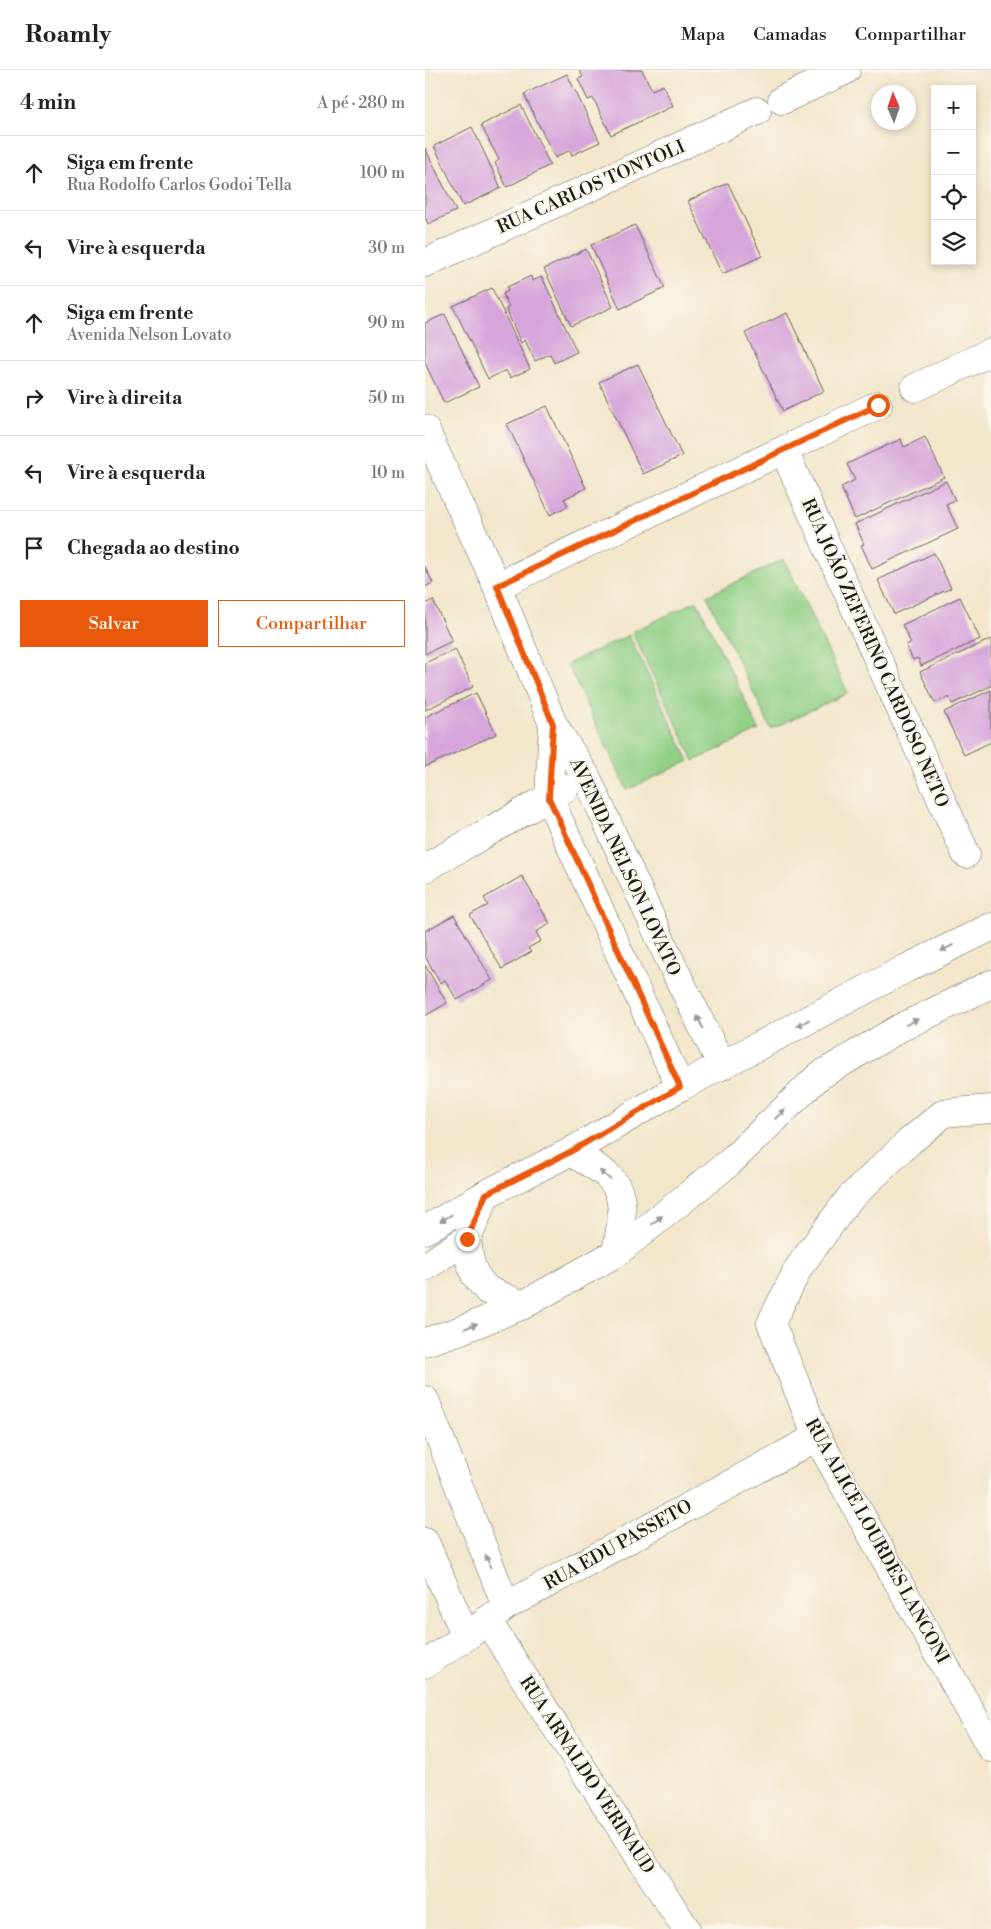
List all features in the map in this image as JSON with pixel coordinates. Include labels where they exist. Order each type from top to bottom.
[{"type":"street","points":[[782,100],[846,70]]},
{"type":"street","name":"RUA CARLOS TONTOLI","points":[[425,262],[757,111]]},
{"type":"street","points":[[915,388],[991,352]]},
{"type":"street","points":[[497,586],[878,405]]},
{"type":"street","points":[[425,429],[497,586],[553,724]]},
{"type":"street","name":"RUA JOÃO ZEFERINO CARDOSO NETO","points":[[783,451],[967,854]]},
{"type":"street","name":"AVENIDA NELSON LOVATO","points":[[553,724],[586,776],[673,969],[722,1066]]},
{"type":"street","name":"AVENIDA NELSON LOVATO","points":[[553,724],[549,798],[680,1087]]},
{"type":"street","points":[[425,868],[586,776]]},
{"type":"street","points":[[425,1230],[486,1194],[570,1152],[680,1087],[907,968],[991,927]]},
{"type":"street","points":[[425,1342],[456,1332],[523,1305],[616,1253],[730,1162],[819,1076],[900,1028],[991,984]]},
{"type":"street","name":"RUA ALICE LOURDES LANCONI","points":[[991,1109],[944,1113],[909,1142],[849,1198],[799,1267],[771,1323],[817,1437],[991,1748]]},
{"type":"street","points":[[570,1152],[593,1165],[611,1179],[621,1199],[621,1223],[616,1253]]},
{"type":"street","points":[[486,1194],[467,1239],[470,1261],[475,1275],[487,1290],[523,1305]]},
{"type":"street","points":[[425,1268],[467,1239]]},
{"type":"street","name":"RUA ARNALDO VERINAUD","points":[[425,1400],[497,1613],[686,1929]]},
{"type":"street","name":"RUA EDU PASSETO","points":[[425,1664],[466,1638],[497,1613],[817,1437]]},
{"type":"street","points":[[425,1542],[466,1638]]},
{"type":"green space","points":[[784,559],[848,693],[771,729],[707,596]]},
{"type":"green space","points":[[697,601],[759,730],[694,761],[632,632]]},
{"type":"green space","points":[[629,635],[689,761],[627,790],[567,664]]},
{"type":"building","points":[[579,70],[642,70],[652,90],[663,85],[673,106],[611,135],[593,98],[588,100],[578,79],[583,77]]},
{"type":"building","points":[[567,74],[600,142],[572,155],[570,150],[555,158],[524,94]]},
{"type":"building","points":[[521,105],[550,165],[507,187],[495,163],[499,160],[481,125]]},
{"type":"building","points":[[472,127],[501,188],[463,206],[434,146]]},
{"type":"building","points":[[425,148],[456,211],[428,224],[425,217]]},
{"type":"building","points":[[728,183],[762,256],[722,274],[688,201]]},
{"type":"building","points":[[635,225],[665,288],[620,309],[591,245]]},
{"type":"building","points":[[586,249],[613,307],[571,326],[544,269]]},
{"type":"building","points":[[531,276],[532,281],[542,277],[577,352],[554,363],[550,354],[535,361],[525,340],[521,343],[506,309],[509,307],[503,294],[508,291],[507,287]]},
{"type":"building","points":[[492,288],[530,369],[510,378],[506,370],[488,379],[453,306]]},
{"type":"building","points":[[787,313],[824,391],[783,411],[745,333]]},
{"type":"building","points":[[445,314],[479,387],[444,403],[425,363],[425,323]]},
{"type":"building","points":[[638,364],[682,456],[643,474],[599,382]]},
{"type":"building","points":[[547,406],[586,488],[564,499],[568,506],[550,515],[507,424]]},
{"type":"building","points":[[925,437],[944,477],[855,519],[841,487],[855,480],[847,464],[901,439],[904,447]]},
{"type":"building","points":[[946,481],[955,500],[946,504],[958,529],[872,569],[861,545],[864,544],[855,524]]},
{"type":"building","points":[[934,553],[951,588],[894,614],[878,580]]},
{"type":"building","points":[[425,567],[433,583],[425,587]]},
{"type":"building","points":[[960,597],[980,639],[921,666],[918,658],[913,660],[906,645],[911,643],[902,625]]},
{"type":"building","points":[[433,600],[452,641],[425,654],[425,604]]},
{"type":"building","points":[[991,639],[991,686],[952,704],[949,697],[935,703],[920,672]]},
{"type":"building","points":[[455,649],[473,687],[425,710],[425,663]]},
{"type":"building","points":[[991,690],[991,742],[964,755],[944,712]]},
{"type":"building","points":[[476,693],[496,734],[425,767],[425,717]]},
{"type":"building","points":[[522,876],[550,924],[536,932],[541,941],[528,948],[531,952],[502,969],[470,915],[488,905],[484,898]]},
{"type":"building","points":[[454,915],[492,980],[457,1000],[445,980],[440,983],[425,956],[425,931]]},
{"type":"building","points":[[425,965],[447,1003],[425,1016]]},
{"type":"route","points":[[467,1239],[486,1194],[570,1152],[680,1087],[549,798],[553,724],[497,586],[878,405]]}]
